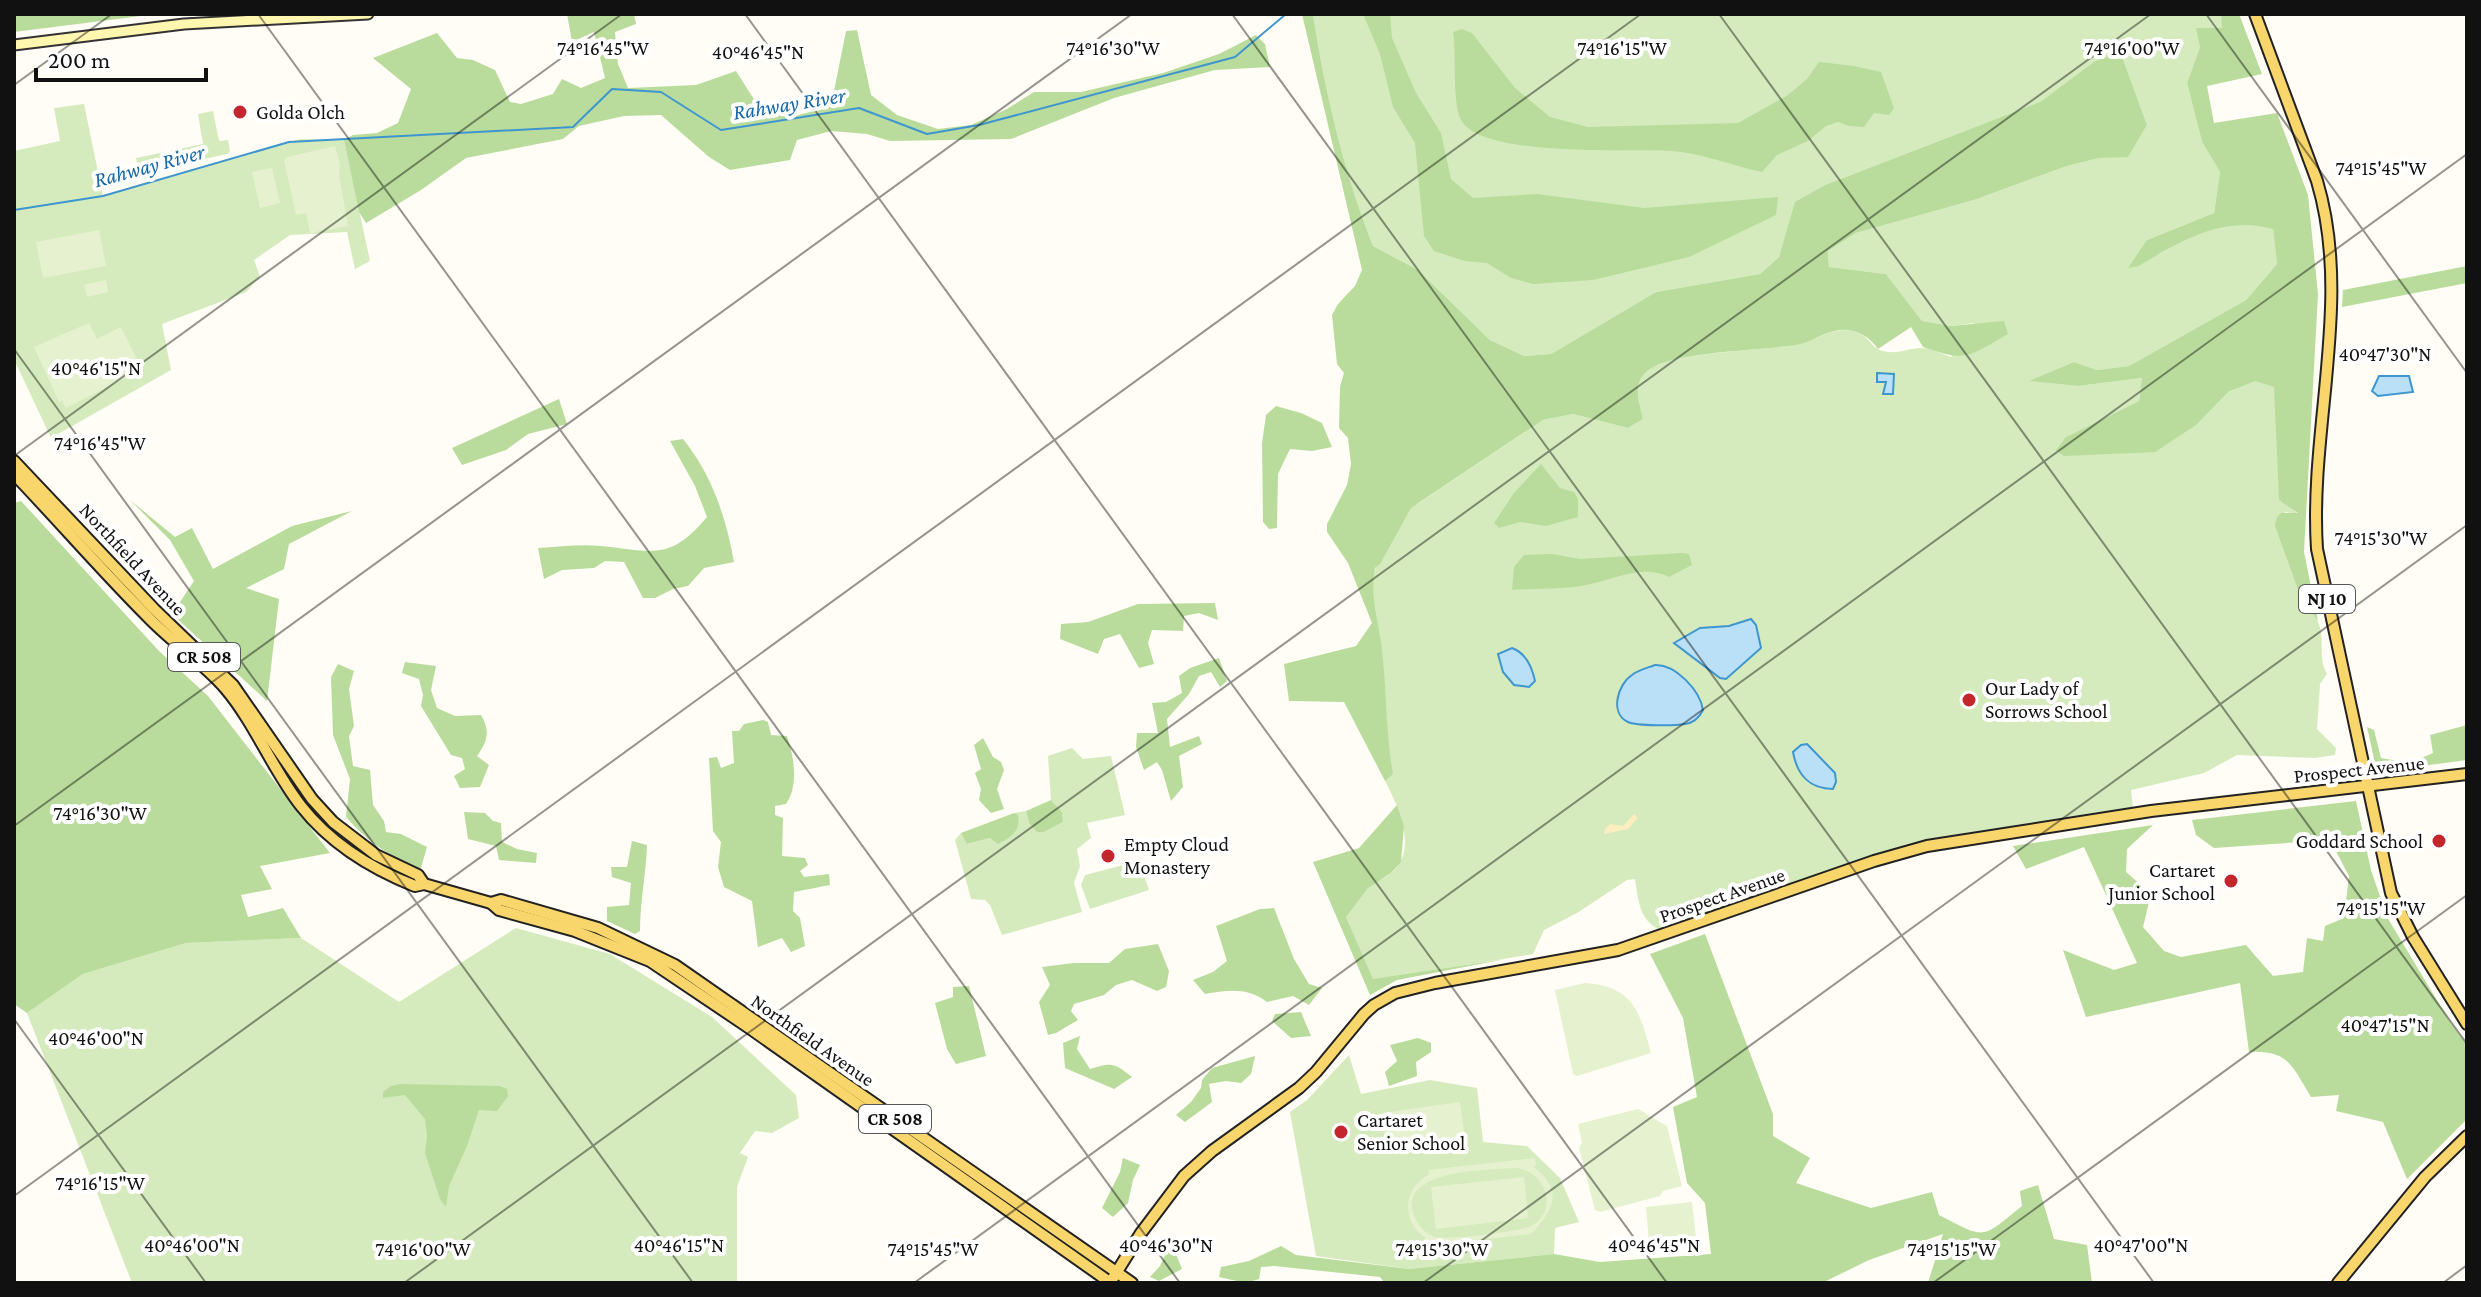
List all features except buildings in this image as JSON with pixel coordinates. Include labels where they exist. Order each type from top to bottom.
[{"type":"main road","points":[[14,45],[184,24],[368,14]]},
{"type":"main road","name":"NJ 10","points":[[2255,14],[2317,181],[2323,207],[2331,293],[2317,549],[2367,786]]},
{"type":"main road","name":"Northfield Avenue","points":[[14,461],[154,609],[233,685],[312,799],[333,822],[376,855],[418,875],[424,884]]},
{"type":"main road","name":"Northfield Avenue","points":[[14,474],[147,616],[223,686],[300,805],[322,829],[373,867],[415,886],[424,884],[491,903],[499,910],[575,931],[650,961],[892,1123],[1112,1280],[1132,1283]]},
{"type":"main road","name":"Prospect Avenue","points":[[1112,1280],[1141,1233],[1184,1176],[1212,1151],[1299,1088],[1331,1056],[1364,1014],[1395,993],[1618,950],[1874,861],[1927,846],[2151,811],[2467,774]]},
{"type":"main road","points":[[2367,786],[2386,875],[2398,911],[2467,1024]]},
{"type":"main road","points":[[2338,1283],[2425,1177],[2467,1136]]},
{"type":"green space","points":[[14,14],[157,14],[14,32]]},
{"type":"green space","points":[[567,14],[634,14],[636,24],[615,32],[618,64],[628,88],[696,85],[736,71],[757,104],[795,116],[831,106],[846,31],[857,30],[871,95],[897,115],[938,129],[971,125],[1007,109],[1034,92],[1081,92],[1163,73],[1219,54],[1256,35],[1265,44],[1270,67],[1215,70],[1114,98],[1011,139],[890,141],[867,134],[831,131],[797,140],[790,160],[730,170],[709,157],[661,115],[624,116],[579,126],[563,139],[466,158],[366,223],[359,212],[344,140],[353,135],[377,133],[398,123],[411,89],[373,58],[437,33],[457,58],[473,60],[495,70],[510,102],[521,104],[553,94],[562,79],[581,88],[605,78],[594,32],[572,42]]},
{"type":"green space","points":[[1302,14],[1313,14],[1337,132],[1373,246],[1418,270],[1490,340],[1524,356],[1551,354],[1656,292],[1760,274],[1779,257],[1795,202],[1825,185],[2040,102],[2095,61],[2120,51],[2147,125],[2128,157],[2099,158],[2067,166],[1974,200],[1856,233],[1828,251],[1829,267],[1886,274],[1922,321],[1951,326],[2004,321],[2008,334],[1984,348],[1959,356],[1938,352],[1923,347],[1911,327],[1878,349],[1862,334],[1841,330],[1796,345],[1698,355],[1662,363],[1650,369],[1640,380],[1638,399],[1643,419],[1628,428],[1573,414],[1543,420],[1411,508],[1375,568],[1374,578],[1393,774],[1385,781],[1344,702],[1289,701],[1284,664],[1356,646],[1372,623],[1348,563],[1327,532],[1327,524],[1347,485],[1351,464],[1348,438],[1339,428],[1340,387],[1344,373],[1337,364],[1332,315],[1355,286],[1362,270]]},
{"type":"green space","points":[[1313,14],[2221,14],[2223,28],[2200,47],[2187,83],[2202,142],[2220,172],[2214,213],[2147,240],[2139,266],[2203,232],[2236,225],[2273,228],[2277,264],[2246,300],[2129,366],[2097,370],[2074,362],[2031,381],[2078,386],[2142,378],[2139,401],[2066,437],[2234,390],[2242,378],[2275,380],[2288,504],[2298,514],[2285,512],[2312,612],[2320,629],[2322,659],[2327,674],[2320,684],[2317,729],[2336,748],[2335,755],[2315,758],[2237,755],[2204,773],[2131,790],[2133,808],[1907,846],[1663,932],[1645,917],[1639,904],[1635,879],[1627,880],[1577,913],[1544,930],[1533,954],[1373,980],[1346,917],[1366,890],[1390,874],[1404,853],[1404,828],[1385,781],[1388,777],[1382,663],[1372,587],[1379,559],[1408,507],[1419,503],[1543,420],[1573,414],[1628,428],[1643,419],[1638,399],[1640,380],[1650,369],[1677,359],[1793,345],[1845,330],[1859,333],[1886,352],[1922,348],[1951,357],[1975,323],[1951,326],[1922,321],[1886,274],[1829,267],[1828,251],[1856,233],[1974,200],[2067,166],[2099,158],[2128,156],[2147,125],[2120,51],[2095,61],[2040,102],[1825,185],[1796,202],[1779,257],[1760,274],[1656,292],[1551,354],[1524,356],[1490,340],[1418,270],[1373,246],[1337,132]]},
{"type":"green space","points":[[1363,14],[1390,14],[1392,38],[1416,93],[1441,133],[1451,179],[1473,198],[1537,194],[1644,208],[1778,197],[1776,215],[1689,257],[1593,280],[1533,284],[1511,278],[1487,263],[1465,261],[1434,251],[1424,236],[1415,143],[1393,107],[1380,54]]},
{"type":"green space","points":[[2221,14],[2239,14],[2262,74],[2207,86],[2214,123],[2277,113],[2308,195],[2318,294],[2304,552],[2318,621],[2300,595],[2275,526],[2281,513],[2298,513],[2279,500],[2274,387],[2255,381],[2228,392],[2196,425],[2155,452],[2064,456],[2056,450],[2066,437],[2139,401],[2142,378],[2078,386],[2029,381],[2074,362],[2097,370],[2129,366],[2246,300],[2277,264],[2273,229],[2237,225],[2203,233],[2139,266],[2128,268],[2147,240],[2214,213],[2220,172],[2202,142],[2187,83],[2200,47],[2196,28],[2222,28]]},
{"type":"green space","points":[[1462,29],[1472,33],[1515,88],[1550,117],[1588,127],[1738,123],[1788,95],[1807,79],[1819,62],[1881,72],[1894,108],[1889,115],[1874,113],[1864,127],[1838,122],[1826,126],[1808,141],[1777,155],[1762,172],[1683,152],[1561,149],[1501,141],[1478,134],[1459,116],[1453,32]]},
{"type":"green space","points":[[84,104],[103,196],[300,139],[344,140],[370,261],[355,269],[347,232],[290,235],[254,260],[260,277],[246,292],[162,324],[171,370],[51,438],[14,359],[14,151],[60,141],[54,108]]},
{"type":"green space","points":[[213,111],[219,141],[228,140],[230,151],[227,154],[139,173],[136,158],[203,144],[198,114]]},
{"type":"green space","points":[[335,146],[348,226],[310,233],[306,213],[296,215],[284,160]]},
{"type":"green space","points":[[272,168],[280,203],[260,208],[252,172]]},
{"type":"green space","points":[[99,230],[106,266],[43,278],[36,242]]},
{"type":"green space","points":[[2467,266],[2467,283],[2342,307],[2343,290]]},
{"type":"green space","points":[[106,280],[108,292],[87,297],[84,285]]},
{"type":"green space","points":[[89,323],[97,339],[121,327],[142,369],[66,408],[62,401],[59,402],[34,347]]},
{"type":"green space","points":[[559,399],[567,424],[528,434],[506,450],[462,465],[452,448]]},
{"type":"green space","points":[[1276,406],[1322,423],[1332,447],[1312,451],[1290,449],[1278,474],[1277,528],[1269,529],[1263,522],[1262,443],[1266,415]]},
{"type":"green space","points":[[683,439],[702,467],[716,497],[734,562],[704,568],[688,586],[655,598],[643,598],[624,562],[605,561],[594,568],[562,570],[544,579],[538,548],[593,545],[659,550],[682,541],[694,531],[707,517],[695,486],[670,441]]},
{"type":"green space","points":[[1541,464],[1560,488],[1574,492],[1578,499],[1578,517],[1546,526],[1520,522],[1499,528],[1494,523],[1514,493]]},
{"type":"green space","points":[[130,500],[175,537],[192,528],[213,569],[292,526],[352,511],[289,544],[284,569],[246,588],[279,599],[267,701],[172,614],[194,581],[170,540]]},
{"type":"green space","points":[[21,501],[159,651],[208,696],[330,853],[260,866],[272,889],[241,895],[248,917],[283,908],[301,938],[186,943],[83,974],[27,1013],[14,1004],[14,503]]},
{"type":"green space","points":[[1552,554],[1580,559],[1689,554],[1692,565],[1669,577],[1641,572],[1575,587],[1512,590],[1514,567],[1524,555]]},
{"type":"green space","points":[[1215,603],[1218,620],[1199,613],[1184,616],[1183,631],[1152,630],[1148,643],[1154,664],[1139,668],[1120,634],[1104,639],[1098,654],[1060,639],[1061,624],[1088,622],[1138,604]]},
{"type":"green space","points":[[1219,658],[1227,681],[1220,687],[1211,672],[1199,676],[1189,694],[1167,719],[1170,747],[1199,736],[1202,744],[1179,756],[1183,787],[1171,801],[1157,762],[1144,770],[1136,747],[1137,733],[1158,733],[1152,703],[1166,702],[1182,693],[1179,676],[1190,668]]},
{"type":"green space","points":[[405,662],[436,666],[431,690],[437,708],[455,716],[481,715],[486,736],[477,756],[489,765],[480,787],[460,788],[454,776],[465,769],[462,758],[451,755],[421,706],[423,695],[419,679],[402,673]]},
{"type":"green space","points":[[338,664],[354,671],[349,689],[354,726],[349,736],[353,766],[370,770],[373,805],[384,821],[386,832],[401,834],[427,847],[420,871],[380,848],[346,817],[350,779],[333,735],[331,677]]},
{"type":"green space","points":[[763,720],[768,722],[771,735],[787,736],[792,753],[793,789],[786,804],[775,806],[775,815],[783,818],[782,856],[805,858],[808,865],[800,871],[804,877],[829,874],[830,885],[794,892],[793,911],[800,918],[805,946],[791,952],[782,938],[758,947],[752,901],[724,887],[718,867],[721,842],[713,831],[709,758],[717,757],[721,768],[734,763],[732,731],[739,731],[744,724]]},
{"type":"green space","points":[[2467,725],[2467,760],[2377,772],[2367,727],[2374,730],[2381,758],[2410,763],[2433,753],[2430,735]]},
{"type":"green space","points":[[983,738],[1004,770],[997,789],[1004,809],[991,813],[979,800],[981,789],[975,773],[981,769],[974,745]]},
{"type":"green space","points":[[1072,748],[1083,759],[1111,756],[1125,815],[1087,823],[1091,838],[1077,849],[1080,866],[1074,883],[1082,912],[1002,935],[990,905],[985,900],[971,899],[955,840],[961,833],[968,844],[990,838],[1017,815],[1014,813],[1026,811],[1029,823],[1044,832],[1063,822],[1062,812],[1051,800],[1048,756]]},
{"type":"green space","points":[[1051,800],[1062,812],[1063,822],[1044,832],[1037,832],[1029,823],[1026,811]]},
{"type":"green space","points":[[2356,801],[2371,870],[2387,917],[2467,1045],[2467,1119],[2407,1179],[2383,1122],[2336,1111],[2339,1095],[2311,1097],[2288,1062],[2273,1054],[2249,1052],[2240,983],[2086,1017],[2063,950],[2114,970],[2137,963],[2084,847],[2026,869],[2013,846],[2153,825],[2127,849],[2126,872],[2151,894],[2143,927],[2164,951],[2181,957],[2246,945],[2273,976],[2303,972],[2307,938],[2323,941],[2325,926],[2344,918],[2349,876],[2330,840],[2214,848],[2196,835],[2192,820]]},
{"type":"green space","points":[[1397,805],[1404,826],[1401,862],[1391,873],[1368,888],[1346,917],[1373,979],[1506,959],[1397,980],[1370,995],[1313,862],[1359,848]]},
{"type":"green space","points":[[464,812],[485,813],[493,821],[501,823],[502,842],[537,853],[536,863],[499,860],[496,846],[468,839]]},
{"type":"green space","points":[[1014,813],[1019,821],[1016,829],[998,844],[990,838],[967,844],[961,833]]},
{"type":"green space","points":[[632,841],[647,845],[640,931],[635,934],[607,921],[607,907],[629,905],[631,883],[612,877],[611,867],[627,867]]},
{"type":"green space","points":[[1139,861],[1149,890],[1090,909],[1081,885],[1085,875]]},
{"type":"green space","points":[[1274,908],[1294,959],[1309,984],[1322,988],[1309,1005],[1293,996],[1267,1002],[1245,992],[1205,994],[1193,980],[1213,972],[1227,961],[1216,926],[1260,909]]},
{"type":"green space","points":[[516,928],[610,954],[712,1017],[796,1095],[799,1118],[772,1133],[755,1131],[740,1153],[748,1157],[737,1187],[737,1283],[132,1283],[27,1013],[83,974],[186,943],[301,938],[399,1002]]},
{"type":"green space","points":[[1705,934],[1773,1114],[1773,1136],[1810,1158],[1796,1183],[1871,1208],[1932,1192],[1939,1215],[1976,1232],[1998,1225],[2022,1206],[2020,1191],[2038,1185],[2054,1239],[2087,1245],[2092,1283],[1928,1283],[1943,1234],[1869,1260],[1822,1283],[1385,1283],[1380,1277],[1274,1266],[1261,1267],[1259,1279],[1246,1283],[1219,1277],[1221,1267],[1249,1261],[1281,1246],[1296,1255],[1409,1269],[1554,1254],[1600,1262],[1711,1254],[1705,1203],[1687,1183],[1673,1107],[1697,1097],[1683,1018],[1650,954]]},
{"type":"green space","points":[[1158,944],[1169,971],[1166,987],[1157,991],[1132,980],[1116,985],[1104,995],[1074,1004],[1071,1011],[1078,1020],[1048,1035],[1039,1002],[1050,985],[1042,967],[1109,963],[1125,949]]},
{"type":"green space","points":[[1585,983],[1614,989],[1632,1004],[1643,1025],[1651,1053],[1577,1076],[1573,1074],[1555,990]]},
{"type":"green space","points":[[969,986],[986,1056],[956,1064],[947,1049],[935,1003],[953,997],[953,987]]},
{"type":"green space","points":[[1301,1012],[1311,1036],[1291,1038],[1272,1021],[1275,1014]]},
{"type":"green space","points":[[1080,1036],[1077,1049],[1090,1069],[1113,1065],[1132,1077],[1114,1089],[1065,1068],[1063,1043]]},
{"type":"green space","points":[[1418,1038],[1431,1043],[1431,1052],[1416,1062],[1417,1076],[1389,1086],[1385,1072],[1397,1061],[1390,1045]]},
{"type":"green space","points":[[1349,1055],[1361,1094],[1430,1080],[1477,1088],[1483,1142],[1527,1146],[1560,1178],[1579,1222],[1555,1228],[1554,1254],[1409,1269],[1316,1256],[1290,1112],[1307,1100]]},
{"type":"green space","points":[[1255,1056],[1251,1074],[1241,1083],[1226,1081],[1209,1084],[1212,1102],[1185,1122],[1176,1115],[1191,1102],[1212,1068]]},
{"type":"green space","points":[[400,1084],[500,1086],[507,1089],[508,1096],[497,1111],[479,1110],[449,1186],[446,1207],[440,1199],[425,1153],[425,1119],[405,1095],[383,1098],[383,1092]]},
{"type":"green space","points":[[1460,1102],[1465,1139],[1387,1150],[1382,1113]]},
{"type":"green space","points":[[1638,1109],[1667,1126],[1682,1186],[1663,1191],[1660,1196],[1600,1212],[1595,1210],[1579,1148],[1582,1143],[1578,1124]]},
{"type":"green space","points":[[1123,1158],[1140,1165],[1128,1203],[1113,1217],[1102,1208],[1120,1172]]},
{"type":"green space","points":[[1535,1158],[1536,1166],[1533,1167],[1550,1184],[1550,1209],[1531,1234],[1425,1246],[1424,1240],[1427,1239],[1413,1224],[1408,1206],[1414,1189],[1429,1174],[1428,1170]],"holes":[[[1525,1170],[1541,1182],[1547,1200],[1546,1209],[1533,1225],[1501,1233],[1443,1238],[1428,1233],[1417,1222],[1412,1205],[1416,1191],[1428,1182],[1464,1172]]]},
{"type":"green space","points":[[1524,1177],[1528,1218],[1436,1229],[1431,1187]]},
{"type":"green space","points":[[1692,1202],[1696,1238],[1649,1243],[1646,1207]]},
{"type":"green space","points":[[1171,1242],[1182,1269],[1159,1281],[1150,1277],[1160,1266]]},
{"type":"sand","points":[[1634,814],[1638,818],[1628,829],[1604,834],[1610,824],[1623,826]]},
{"type":"water","points":[[1877,373],[1894,374],[1893,394],[1883,394],[1886,382],[1877,382]]},
{"type":"water","points":[[2379,376],[2409,376],[2413,392],[2378,396],[2372,391]]},
{"type":"water","points":[[1751,619],[1756,625],[1761,648],[1726,679],[1720,678],[1674,643],[1700,628],[1729,626]]},
{"type":"water","points":[[1512,648],[1525,657],[1530,666],[1535,681],[1529,687],[1514,685],[1503,672],[1498,654]]},
{"type":"water","points":[[1655,665],[1671,669],[1692,687],[1703,710],[1696,720],[1685,724],[1656,725],[1628,722],[1622,718],[1617,706],[1623,685],[1634,673]]},
{"type":"water","points":[[1807,744],[1835,773],[1833,789],[1811,783],[1801,774],[1793,752]]},
{"type":"waterway","name":"Rahway River","points":[[14,210],[103,196],[289,142],[573,127],[612,89],[661,92],[721,130],[859,108],[927,134],[979,125],[1235,57],[1286,14]]},
{"type":"place","name":"Golda Olch","points":[[240,112]]},
{"type":"place","name":"Our Lady of Sorrows School","points":[[1969,700]]},
{"type":"place","name":"Goddard School","points":[[2439,841]]},
{"type":"place","name":"Empty Cloud Monastery","points":[[1108,856]]},
{"type":"place","name":"Cartaret Junior School","points":[[2231,881]]},
{"type":"place","name":"Cartaret Senior School","points":[[1341,1132]]}]
